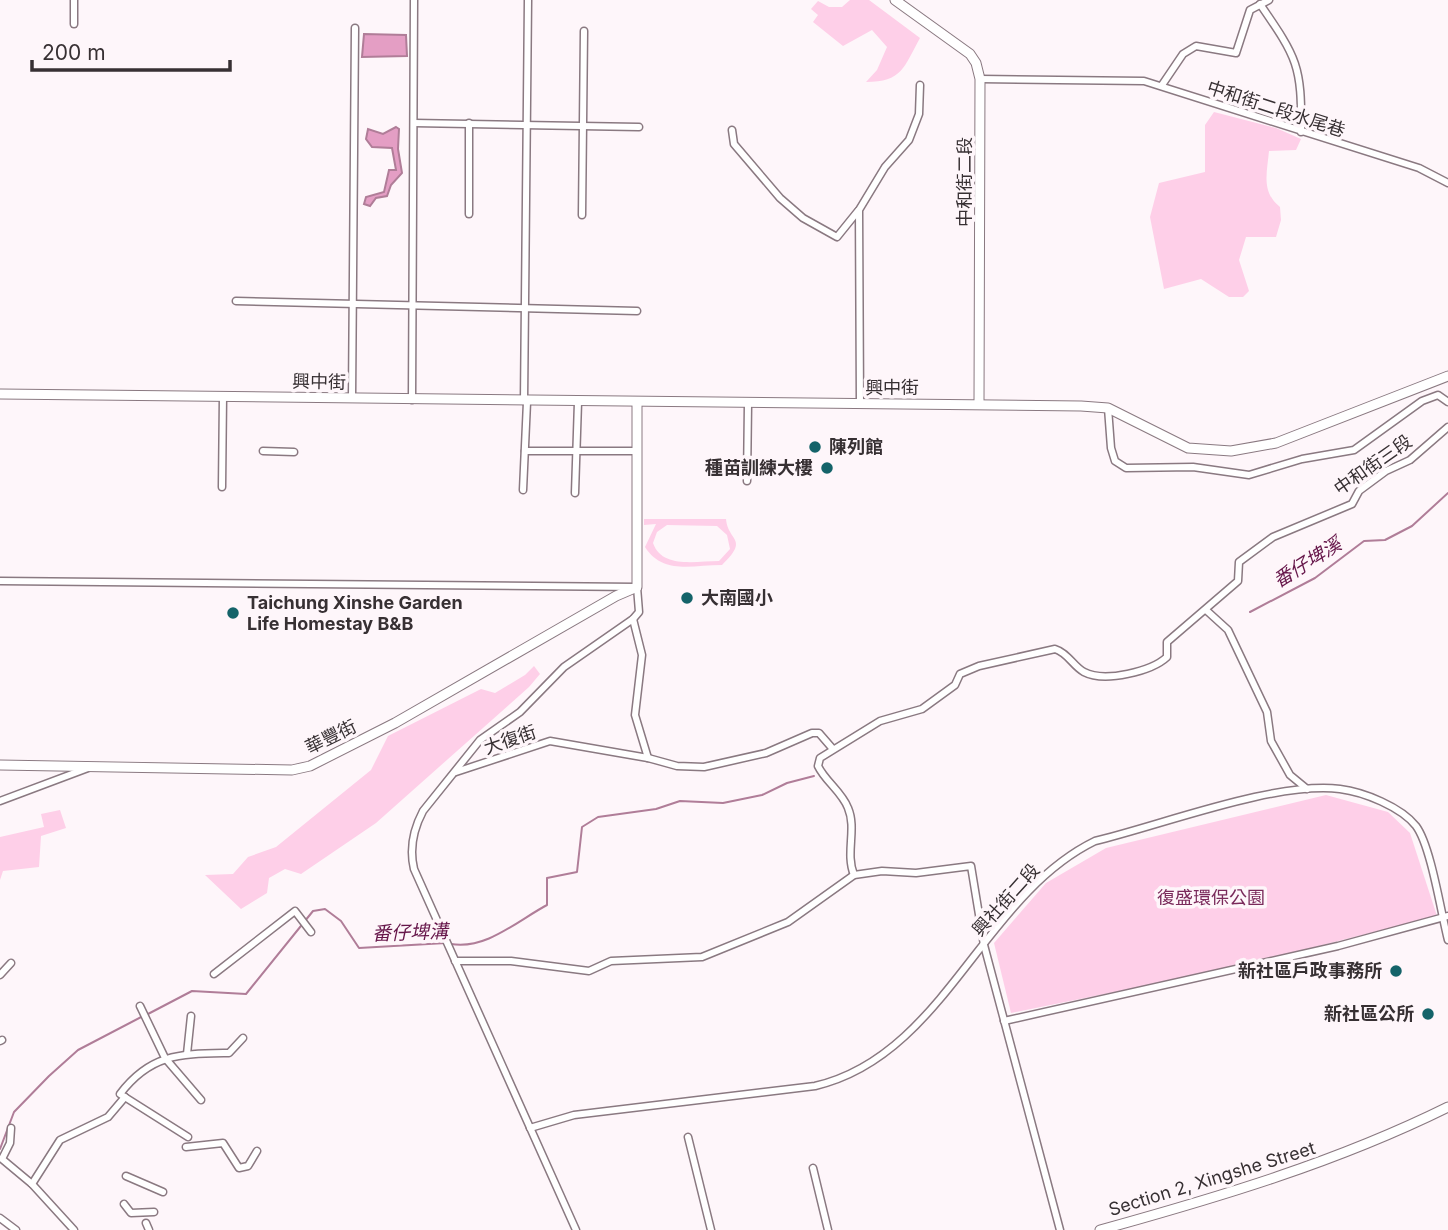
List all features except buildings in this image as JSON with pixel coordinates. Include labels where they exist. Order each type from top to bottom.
[{"type":"street","points":[[74,0],[74,24]]},
{"type":"street","points":[[412,400],[414,0]]},
{"type":"street","points":[[523,490],[527,0]]},
{"type":"street","name":"中和街二段","points":[[895,0],[970,54],[976,63],[980,79],[979,404]]},
{"type":"street","points":[[1162,85],[1183,54],[1196,46],[1237,53],[1250,10],[1269,0]]},
{"type":"street","points":[[1261,4],[1294,54],[1302,86],[1301,132]]},
{"type":"street","points":[[352,398],[355,28]]},
{"type":"street","points":[[582,215],[584,31]]},
{"type":"street","name":"中和街二段水尾巷","points":[[980,79],[1078,78],[1162,85],[1381,158],[1419,168],[1448,183]]},
{"type":"street","points":[[732,130],[734,144],[785,204],[811,223],[820,225],[838,237],[859,210],[885,167],[909,140],[919,114],[920,85]]},
{"type":"street","points":[[414,123],[639,127]]},
{"type":"street","points":[[469,123],[469,214]]},
{"type":"street","points":[[859,210],[860,404]]},
{"type":"street","points":[[236,301],[637,311]]},
{"type":"street","points":[[979,404],[1108,408],[1188,448],[1231,451],[1276,443],[1448,376]]},
{"type":"street","name":"興中街","points":[[0,394],[525,402],[979,404]]},
{"type":"street","points":[[222,487],[223,396]]},
{"type":"street","name":"中和街三段","points":[[1108,408],[1111,448],[1115,461],[1126,468],[1193,467],[1248,475],[1302,459],[1353,450],[1422,401],[1438,396],[1448,402]]},
{"type":"street","points":[[575,493],[578,402]]},
{"type":"street","points":[[636,402],[639,611],[633,619],[642,655],[635,715],[648,758]]},
{"type":"street","points":[[747,481],[748,404]]},
{"type":"street","name":"中和街三段","points":[[832,748],[880,721],[922,709],[955,685],[960,674],[979,666],[1055,649],[1063,651],[1082,672],[1092,675],[1123,674],[1156,667],[1167,657],[1167,642],[1238,581],[1239,562],[1273,537],[1352,504],[1359,491],[1387,471],[1410,460],[1448,427]]},
{"type":"street","points":[[263,451],[294,452]]},
{"type":"street","points":[[525,451],[636,451]]},
{"type":"street","points":[[0,581],[637,587]]},
{"type":"street","name":"華豐街","points":[[0,765],[292,770],[310,766],[395,723],[616,596],[637,587]]},
{"type":"street","points":[[1206,610],[1228,630],[1267,712],[1271,741],[1290,775],[1307,789]]},
{"type":"street","name":"大復街","points":[[454,772],[480,740],[520,712],[564,667],[633,619]]},
{"type":"street","name":"大復街","points":[[454,772],[550,741],[648,758],[677,766],[704,767],[766,753],[812,733],[819,733],[832,748]]},
{"type":"street","points":[[832,748],[820,758],[818,766],[848,806],[852,823],[849,850],[854,875]]},
{"type":"street","points":[[0,801],[90,767]]},
{"type":"street","points":[[454,772],[416,824],[411,858],[576,1230]]},
{"type":"street","name":"興社街二段","points":[[530,1128],[574,1115],[815,1086],[841,1080],[866,1067],[918,1023],[1039,879],[1076,850],[1095,841],[1243,802],[1307,789],[1343,789],[1397,810],[1417,827],[1445,917],[1448,940]]},
{"type":"street","points":[[455,961],[511,961],[589,971],[611,961],[702,957],[788,922],[854,875],[882,871],[916,873],[971,866],[984,945],[1060,1230]]},
{"type":"street","points":[[214,974],[295,911],[311,932]]},
{"type":"street","points":[[1004,1021],[1338,946],[1445,917]]},
{"type":"street","points":[[0,975],[11,963]]},
{"type":"street","points":[[140,1006],[164,1058],[201,1100]]},
{"type":"street","points":[[187,1054],[191,1016]]},
{"type":"street","points":[[188,1137],[120,1094],[135,1075],[164,1058],[187,1054],[229,1053],[243,1038]]},
{"type":"street","points":[[32,1184],[60,1140],[76,1130],[108,1117],[125,1097]]},
{"type":"street","name":"Section 2, Xingshe Street","points":[[1100,1230],[1286,1176],[1401,1130],[1448,1107]]},
{"type":"street","points":[[10,1128],[10,1143],[2,1159],[32,1184],[74,1230]]},
{"type":"street","points":[[688,1137],[711,1230]]},
{"type":"street","points":[[186,1147],[223,1143],[239,1168],[248,1166],[257,1151]]},
{"type":"street","points":[[813,1168],[828,1230]]},
{"type":"street","points":[[126,1175],[163,1192]]},
{"type":"street","points":[[124,1205],[131,1213],[154,1212]]},
{"type":"street","points":[[0,1218],[16,1230]]},
{"type":"green space","points":[[850,0],[869,0],[920,38],[905,65],[895,76],[866,82],[877,70],[887,47],[872,30],[843,46],[813,22],[818,15],[811,9],[818,1],[829,7],[842,7]]},
{"type":"green space","points":[[1214,112],[1276,128],[1301,139],[1296,150],[1269,151],[1268,188],[1280,207],[1281,220],[1276,237],[1246,237],[1239,260],[1249,291],[1243,297],[1229,297],[1201,279],[1164,289],[1150,217],[1159,183],[1205,172],[1205,125]]},
{"type":"green space","points":[[644,519],[726,519],[735,540],[735,550],[722,565],[669,565],[652,556],[645,547],[656,524],[644,525]],"holes":[[[667,525],[717,526],[727,535],[730,549],[719,561],[672,560],[657,551],[653,543],[657,532]]]},
{"type":"green space","points":[[534,666],[540,674],[529,687],[376,823],[301,874],[285,869],[269,878],[267,893],[241,909],[205,875],[233,874],[248,857],[276,847],[371,770],[388,736],[481,689],[495,693],[525,675]]},
{"type":"green space","name":"復盛環保公園","points":[[1326,795],[1388,812],[1410,833],[1437,916],[1228,969],[1011,1013],[994,943],[1046,883],[1106,848]]},
{"type":"green space","points":[[60,810],[66,828],[41,836],[39,867],[3,871],[0,880],[0,837],[44,827],[41,814]]},
{"type":"shaded area","points":[[364,34],[406,35],[407,56],[362,57]]},
{"type":"shaded area","points":[[396,127],[399,129],[398,149],[402,173],[391,185],[387,196],[376,198],[370,206],[364,204],[366,197],[384,192],[389,170],[396,170],[392,148],[372,147],[366,139],[368,129],[383,134]]},
{"type":"waterway","name":"番仔埤溪","points":[[1250,612],[1315,578],[1364,541],[1385,540],[1412,526],[1448,493]]},
{"type":"waterway","name":"番仔埤溝","points":[[451,944],[464,945],[489,939],[547,905],[547,878],[577,872],[582,827],[598,817],[656,809],[680,801],[723,803],[762,795],[787,783],[814,776]]},
{"type":"waterway","name":"番仔埤溝","points":[[148,1014],[192,991],[246,994],[313,911],[325,909],[341,921],[359,948],[446,943]]},
{"type":"waterway","name":"番仔埤溝","points":[[0,1149],[14,1112],[49,1076],[78,1050],[143,1016]]},
{"type":"place","name":"陳列館","points":[[815,447]]},
{"type":"place","name":"種苗訓練大樓","points":[[827,468]]},
{"type":"place","name":"大南國小","points":[[687,598]]},
{"type":"place","name":"Taichung Xinshe Garden Life Homestay B&B","points":[[233,613]]},
{"type":"place","name":"新社區戶政事務所","points":[[1396,971]]},
{"type":"place","name":"新社區公所","points":[[1428,1014]]}]
